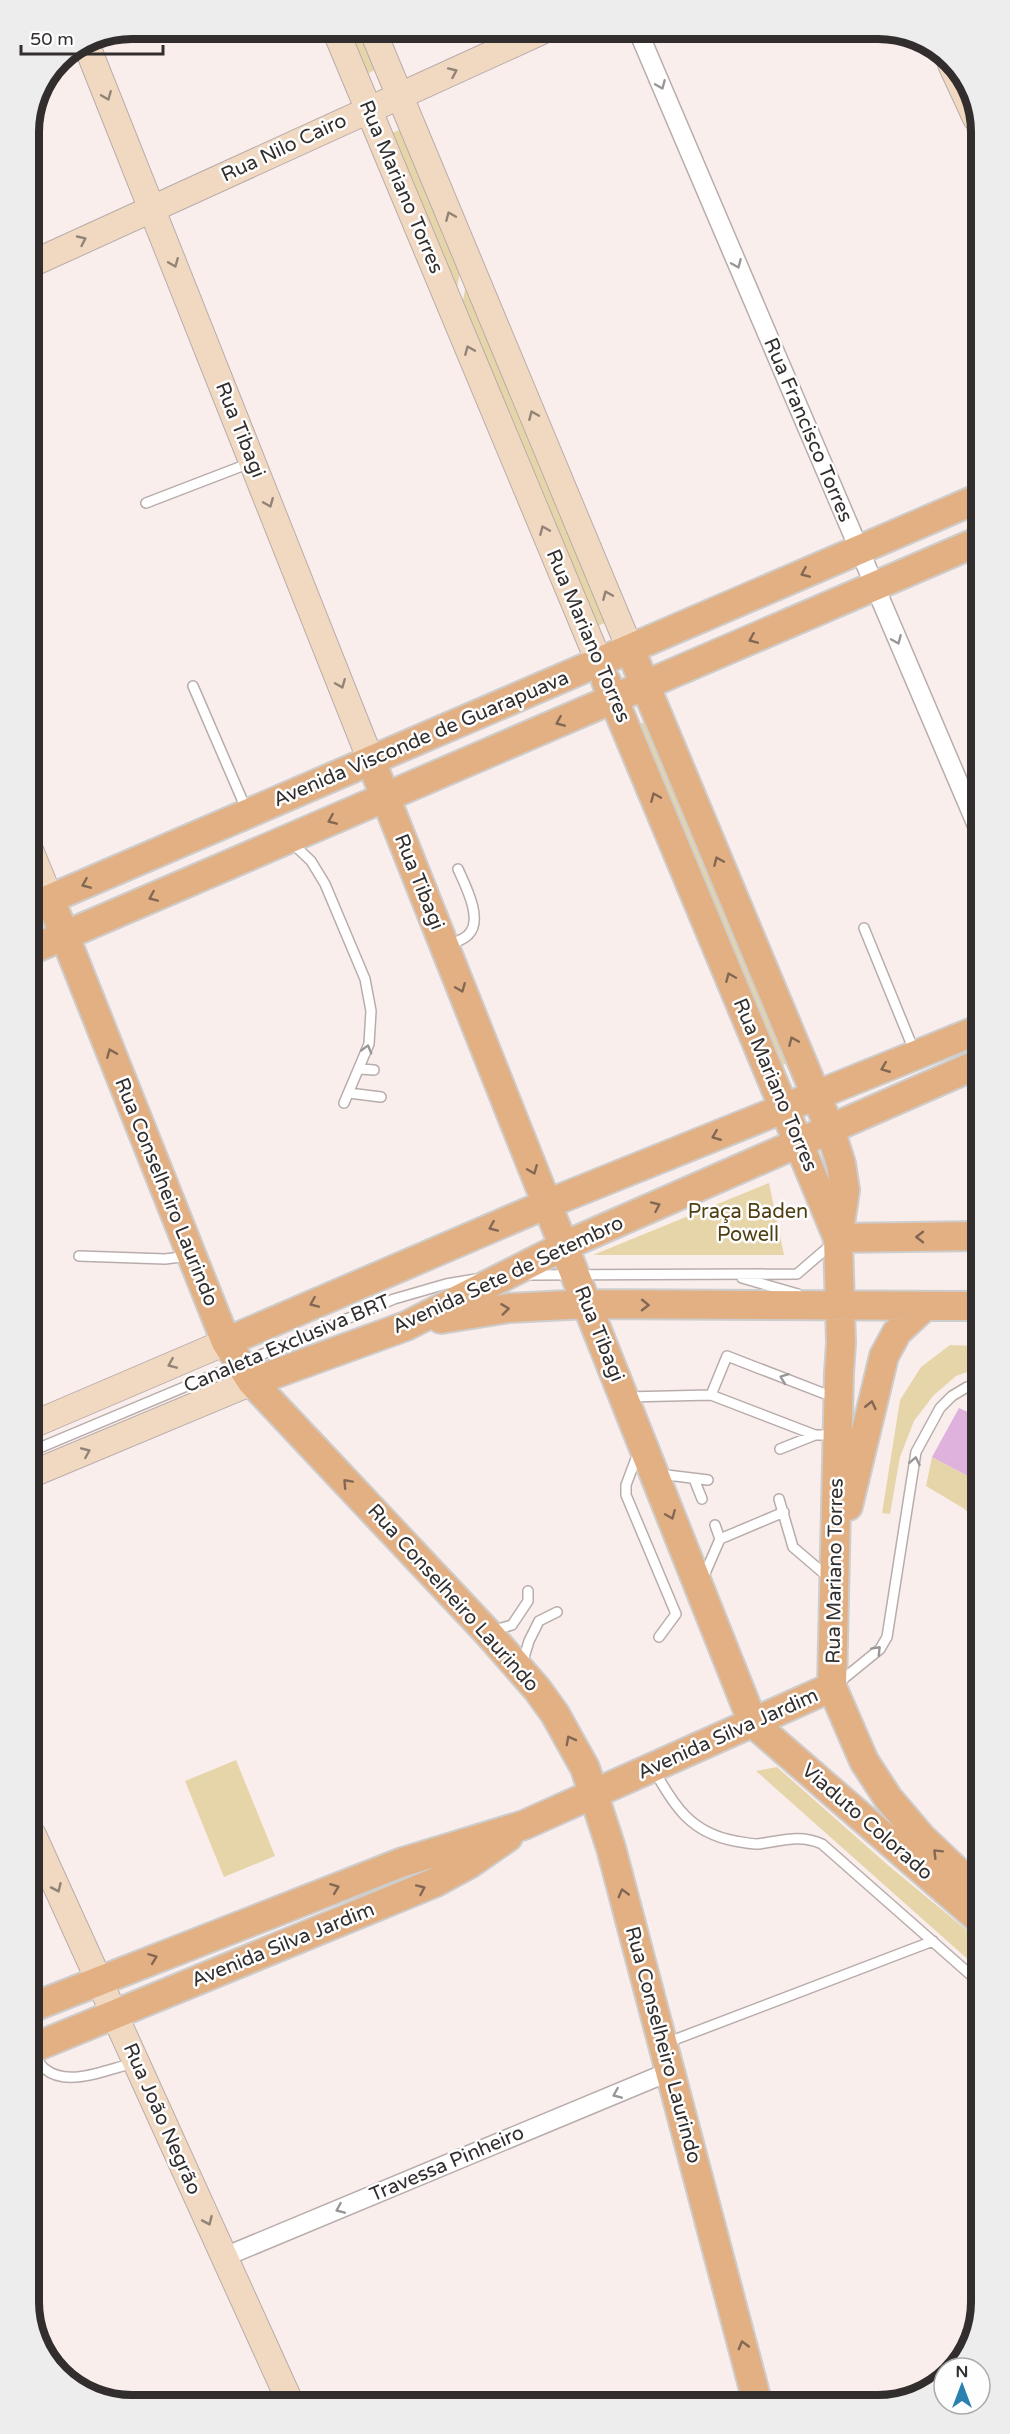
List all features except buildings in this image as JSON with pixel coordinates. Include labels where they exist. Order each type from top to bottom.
[{"type":"main road","name":"Rua Mariano Torres","points":[[339,39],[614,698],[777,1111],[799,1143],[838,1238]]},
{"type":"main road","name":"Rua Mariano Torres","points":[[376,39],[816,1095],[841,1164],[844,1190],[838,1238],[840,1306],[838,1399],[826,1435],[835,1574],[832,1687]]},
{"type":"main road","name":"Rua Nilo Cairo","points":[[39,260],[525,39]]},
{"type":"main road","name":"Rua Tibagi","points":[[89,50],[753,1723]]},
{"type":"main road","points":[[456,320],[468,259]]},
{"type":"main road","name":"Avenida Visconde de Guarapuava","points":[[40,903],[971,502]]},
{"type":"main road","name":"Avenida Visconde de Guarapuava","points":[[39,946],[645,686],[971,541]]},
{"type":"main road","points":[[734,604],[807,615]]},
{"type":"main road","points":[[443,772],[478,714]]},
{"type":"main road","points":[[187,840],[248,856]]},
{"type":"main road","name":"Rua Conselheiro Laurindo","points":[[40,903],[64,935],[191,1255],[239,1362],[520,1669],[555,1714],[585,1768],[595,1794],[664,2044],[755,2395]]},
{"type":"main road","name":"Avenida Sete de Setembro","points":[[39,1470],[239,1362],[547,1204],[971,1033]]},
{"type":"main road","name":"Avenida Sete de Setembro","points":[[39,1423],[239,1362],[406,1326],[564,1246],[971,1067]]},
{"type":"main road","points":[[838,1238],[971,1236]]},
{"type":"main road","points":[[406,1326],[509,1308],[587,1304],[971,1306]]},
{"type":"main road","points":[[835,1574],[884,1356],[897,1332],[925,1306]]},
{"type":"main road","name":"Avenida Silva Jardim","points":[[39,2005],[404,1862],[524,1825],[832,1687]]},
{"type":"main road","name":"Viaduto Colorado","points":[[832,1687],[864,1761],[888,1798],[922,1838],[971,1884]]},
{"type":"main road","name":"Viaduto Colorado","points":[[753,1723],[971,1912]]},
{"type":"main road","name":"Avenida Silva Jardim","points":[[39,2045],[436,1882],[469,1864],[524,1825]]},
{"type":"main road","name":"Rua João Negrão","points":[[39,1847],[287,2395]]},
{"type":"main road","points":[[205,1938],[219,1972]]},
{"type":"street","name":"Rua Francisco Torres","points":[[641,39],[971,812]]},
{"type":"street","name":"Travessa Pinheiro","points":[[224,2257],[671,2071]]},
{"type":"lane","points":[[146,503],[252,462]]},
{"type":"lane","points":[[193,686],[248,813]]},
{"type":"lane","points":[[288,839],[311,861],[325,884],[365,979],[372,1025],[369,1044],[361,1069],[344,1103]]},
{"type":"lane","points":[[445,948],[468,935],[475,925],[472,904],[458,869]]},
{"type":"lane","points":[[864,928],[916,1055]]},
{"type":"lane","points":[[361,1069],[374,1070]]},
{"type":"lane","points":[[349,1093],[381,1097]]},
{"type":"lane","name":"Canaleta Exclusiva BRT","points":[[39,1448],[239,1362],[419,1291],[467,1280],[508,1276],[797,1274],[838,1238]]},
{"type":"lane","points":[[79,1256],[165,1259],[191,1255]]},
{"type":"lane","name":"Canaleta Exclusiva BRT","points":[[732,1275],[840,1306]]},
{"type":"lane","points":[[711,1395],[728,1356],[838,1399]]},
{"type":"lane","points":[[832,1687],[880,1649],[887,1637],[916,1452],[940,1408],[952,1396],[971,1386]]},
{"type":"lane","points":[[624,1397],[711,1395],[826,1435]]},
{"type":"lane","points":[[780,1449],[826,1435]]},
{"type":"lane","points":[[642,1442],[626,1485],[626,1495],[676,1614],[659,1637]]},
{"type":"lane","points":[[654,1473],[708,1480]]},
{"type":"lane","points":[[694,1479],[702,1499]]},
{"type":"lane","points":[[779,1499],[793,1547],[835,1574]]},
{"type":"lane","points":[[699,1586],[720,1539],[784,1512]]},
{"type":"lane","points":[[714,1525],[720,1539]]},
{"type":"lane","points":[[488,1633],[512,1625],[528,1602],[528,1591]]},
{"type":"lane","points":[[520,1669],[529,1641],[539,1621],[557,1612]]},
{"type":"lane","points":[[653,1768],[669,1797],[682,1814],[713,1837],[755,1844],[797,1838],[811,1839],[822,1844],[971,1975]]},
{"type":"lane","points":[[664,2044],[933,1941]]},
{"type":"lane","points":[[39,2062],[45,2069],[60,2077],[78,2077],[136,2062]]},
{"type":"green space","points":[[343,39],[373,39],[385,65],[359,78]]},
{"type":"green space","points":[[413,124],[463,254],[454,306],[383,137]]},
{"type":"green space","points":[[470,264],[614,619],[586,631],[459,320]]},
{"type":"green space","points":[[655,717],[798,1059],[772,1069],[631,728]]},
{"type":"green space","name":"Praça Baden Powell","points":[[769,1183],[784,1255],[593,1255]]},
{"type":"green space","points":[[950,1345],[971,1346],[971,1371],[956,1376],[933,1396],[914,1421],[900,1457],[890,1514],[882,1513],[900,1400],[921,1367]]},
{"type":"green space","points":[[932,1457],[971,1478],[971,1515],[963,1508],[926,1486]]},
{"type":"green space","points":[[236,1760],[275,1856],[224,1877],[185,1781]]},
{"type":"green space","points":[[777,1767],[889,1866],[971,1934],[971,1962],[756,1771]]},
{"type":"shaded area","points":[[959,1408],[968,1412],[971,1415],[971,1478],[932,1457]]}]
